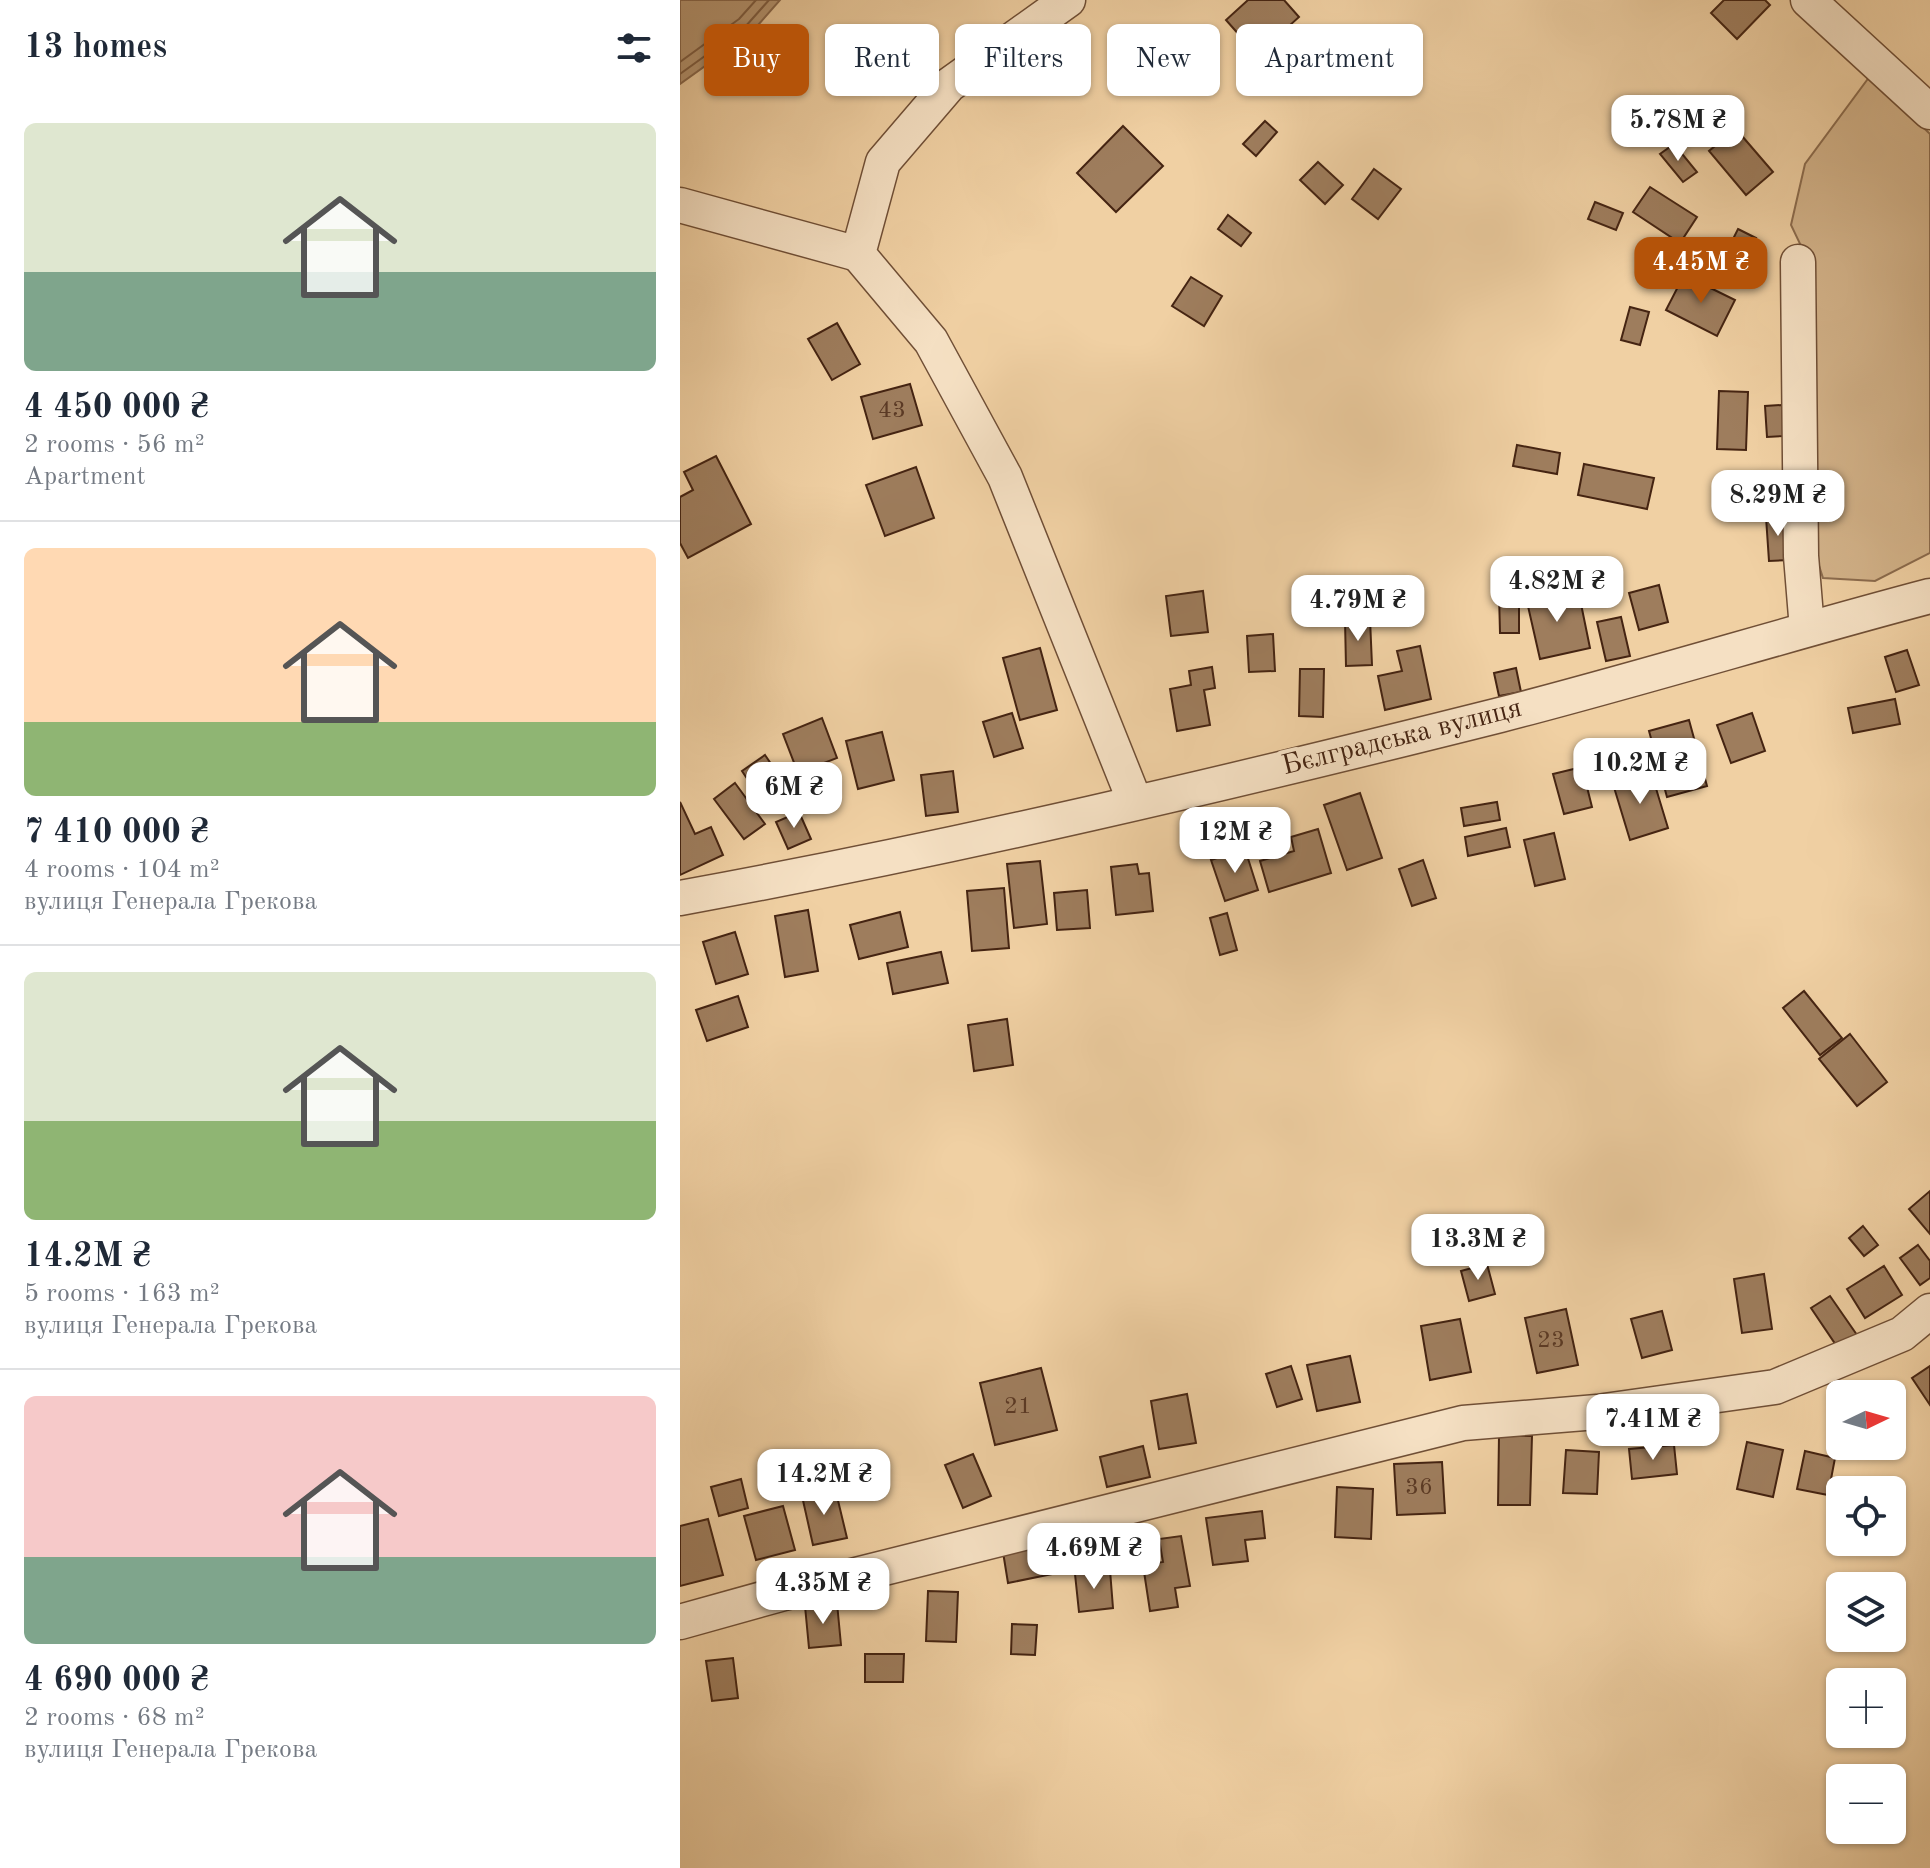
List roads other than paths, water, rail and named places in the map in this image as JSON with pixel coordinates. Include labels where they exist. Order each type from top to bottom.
[{"type":"street","points":[[858,254],[883,162],[949,85],[1068,0]]},
{"type":"street","points":[[1808,0],[1930,112]]},
{"type":"street","points":[[680,205],[858,254],[931,341],[1005,477],[1135,802]]},
{"type":"street","points":[[1798,262],[1801,556],[1807,629]]},
{"type":"street","name":"Бєлградська вулиця","points":[[680,898],[814,874],[1500,715],[1930,596]]},
{"type":"street","points":[[680,1622],[784,1593],[1463,1423],[1597,1412],[1775,1387],[1902,1334],[1930,1311]]},
{"type":"water","points":[[680,0],[780,0],[759,24],[704,24],[704,67],[680,84]]}]
